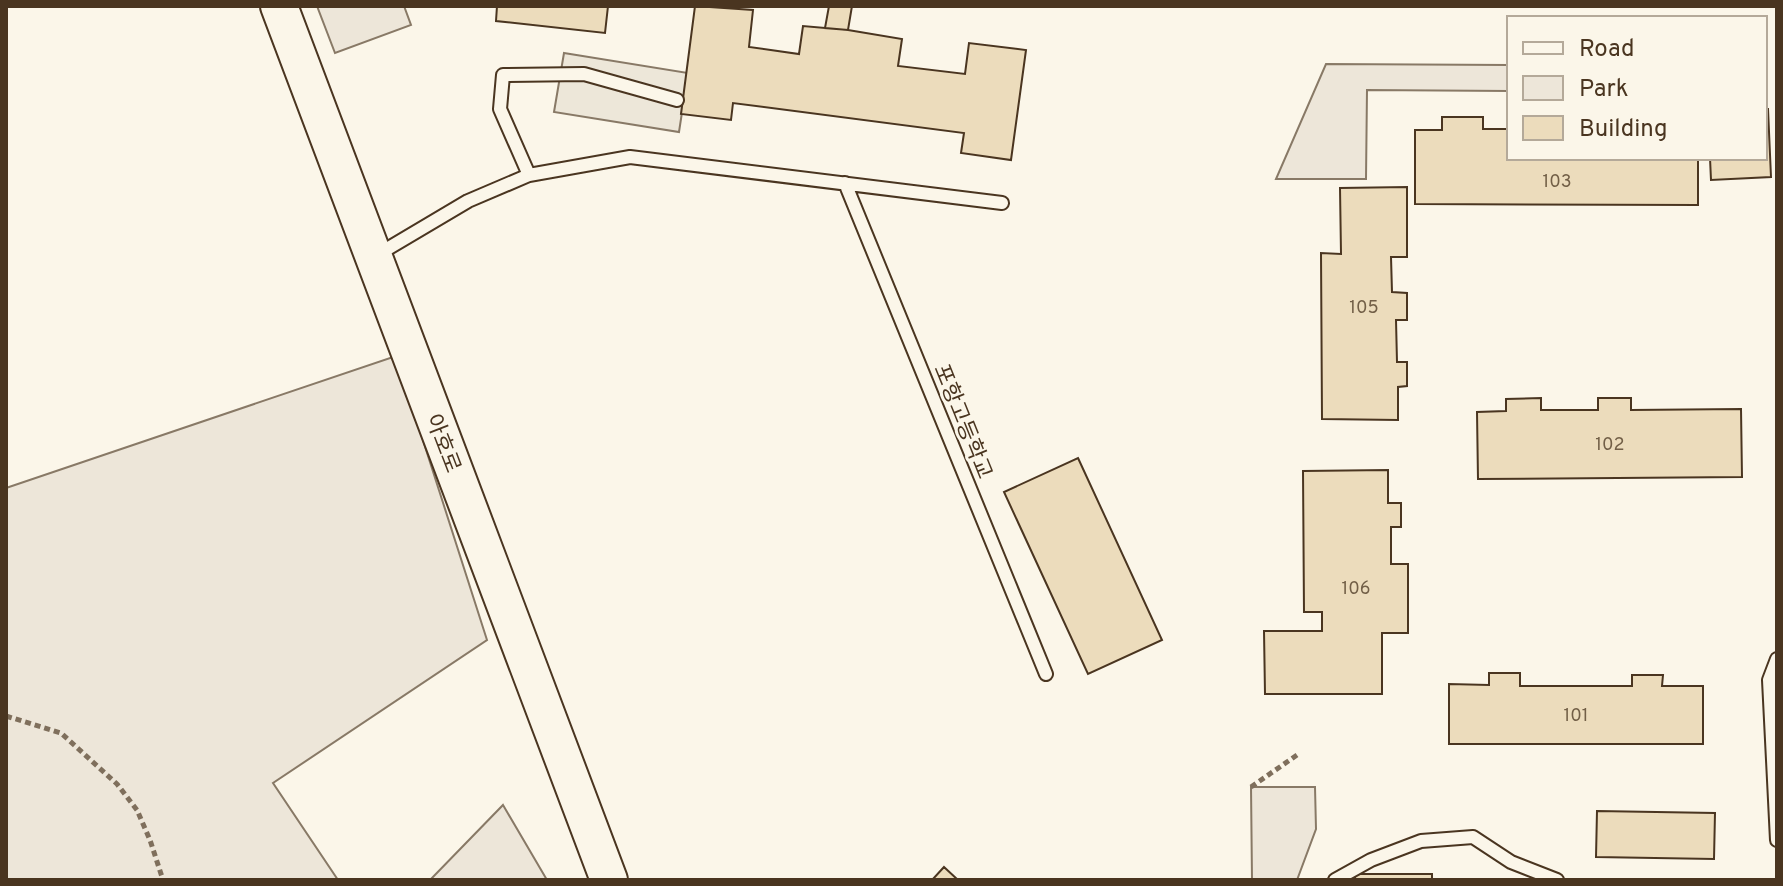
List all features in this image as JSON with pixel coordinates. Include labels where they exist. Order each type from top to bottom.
[{"type":"main road","name":"아호로","points":[[279,6],[609,880]]},
{"type":"lane","points":[[529,175],[500,109],[503,75],[584,74],[677,100]]},
{"type":"lane","points":[[374,257],[468,201],[529,175],[630,157],[1002,203]]},
{"type":"lane","name":"포항고등학교","points":[[845,183],[1046,674]]},
{"type":"lane","points":[[1777,659],[1769,680],[1777,840]]},
{"type":"lane","points":[[1335,880],[1371,860],[1421,841],[1473,837],[1511,862],[1557,880]]},
{"type":"path","points":[[6,716],[61,733],[117,784],[137,810],[163,880]]},
{"type":"path","points":[[1251,787],[1297,755]]},
{"type":"green space","points":[[317,6],[404,6],[411,25],[335,53]]},
{"type":"green space","points":[[1326,64],[1507,65],[1507,91],[1367,90],[1366,179],[1276,179]]},
{"type":"green space","points":[[396,356],[487,640],[273,783],[338,880],[6,880],[6,488]]},
{"type":"green space","points":[[1251,787],[1315,787],[1316,829],[1297,880],[1252,880]]},
{"type":"green space","points":[[503,805],[547,880],[430,880]]},
{"type":"shaded area","points":[[564,53],[688,73],[679,132],[554,112]]},
{"type":"building","points":[[497,6],[608,6],[605,33],[496,21]]},
{"type":"building","points":[[695,6],[753,10],[749,47],[799,54],[803,26],[902,39],[898,66],[965,74],[969,43],[1026,50],[1011,160],[961,153],[964,133],[733,103],[731,120],[681,114]]},
{"type":"building","points":[[829,6],[852,6],[848,30],[825,28]]},
{"type":"building","points":[[1768,109],[1771,177],[1711,180],[1710,160],[1767,160]]},
{"type":"building","points":[[1442,117],[1483,117],[1483,129],[1507,129],[1507,160],[1698,160],[1698,205],[1415,204],[1415,130],[1442,130]]},
{"type":"building","points":[[1407,187],[1407,257],[1391,257],[1392,292],[1407,293],[1407,320],[1396,320],[1397,362],[1407,362],[1407,386],[1398,387],[1398,420],[1322,419],[1321,253],[1341,254],[1340,188]]},
{"type":"building","points":[[1541,398],[1541,410],[1598,410],[1598,398],[1631,398],[1631,410],[1741,409],[1742,477],[1478,479],[1477,412],[1506,411],[1506,399]]},
{"type":"building","points":[[1078,458],[1162,640],[1088,674],[1004,492]]},
{"type":"building","points":[[1388,470],[1388,503],[1401,503],[1401,527],[1391,527],[1391,564],[1408,564],[1408,633],[1382,633],[1382,694],[1265,694],[1264,631],[1322,631],[1322,612],[1304,612],[1303,471]]},
{"type":"building","points":[[1489,673],[1520,673],[1520,686],[1632,686],[1632,675],[1663,675],[1662,686],[1703,686],[1703,744],[1449,744],[1449,684],[1489,685]]},
{"type":"building","points":[[1597,811],[1715,813],[1714,859],[1596,857]]},
{"type":"building","points":[[944,867],[958,880],[932,880]]},
{"type":"building","points":[[1355,874],[1432,874],[1432,880],[1355,880]]}]
